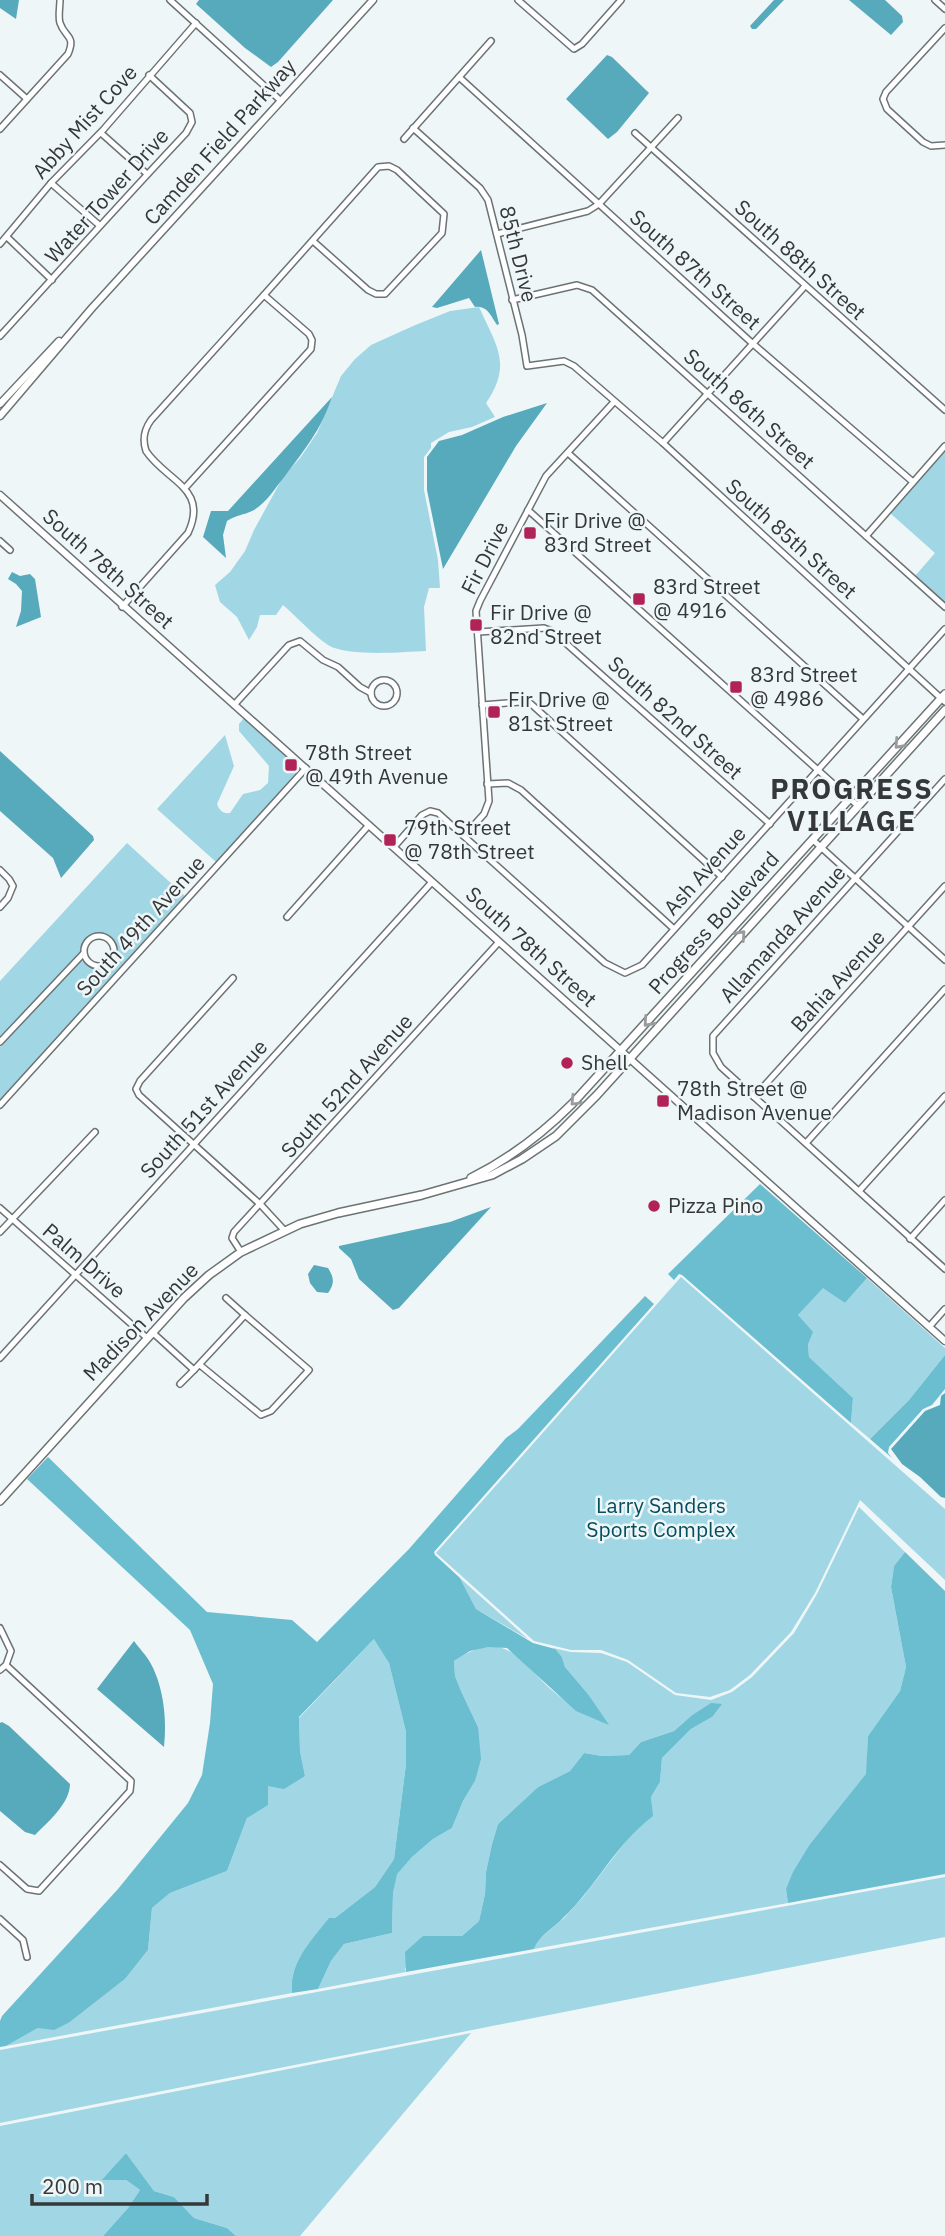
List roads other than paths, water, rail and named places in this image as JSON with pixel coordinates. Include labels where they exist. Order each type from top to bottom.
[{"type":"main road","name":"Progress Boulevard","points":[[621,1051],[944,698]]},
{"type":"main road","name":"Progress Boulevard","points":[[630,1058],[945,710]]},
{"type":"main road","points":[[716,946],[725,954]]},
{"type":"main road","name":"Madison Avenue","points":[[461,1184],[499,1163],[551,1125],[621,1051]]},
{"type":"main road","name":"Madison Avenue","points":[[0,1501],[196,1286],[241,1252],[284,1230],[316,1218],[422,1195],[501,1171],[556,1136],[571,1123],[630,1058]]},
{"type":"street","points":[[0,129],[68,54],[72,46],[71,38],[59,22],[60,0]]},
{"type":"street","points":[[170,0],[281,100]]},
{"type":"street","name":"Camden Field Parkway","points":[[0,404],[92,308],[373,0]]},
{"type":"street","points":[[518,0],[574,49],[582,44],[621,0]]},
{"type":"street","points":[[935,0],[945,9]]},
{"type":"street","name":"Abby Mist Cove","points":[[0,244],[51,183],[101,132],[196,23]]},
{"type":"street","points":[[945,28],[886,92],[883,99],[887,109],[923,142],[931,146],[945,145]]},
{"type":"street","points":[[404,139],[491,41]]},
{"type":"street","points":[[0,75],[27,99]]},
{"type":"street","name":"Water Tower Drive","points":[[1,333],[186,133],[192,122],[190,113],[149,75]]},
{"type":"street","name":"South 87th Street","points":[[459,77],[752,343],[913,482]]},
{"type":"street","points":[[497,234],[588,211],[599,204],[678,118]]},
{"type":"street","name":"85th Drive","points":[[413,128],[480,188],[488,201],[522,335],[527,366],[564,361],[574,366],[614,402]]},
{"type":"street","points":[[101,132],[147,174]]},
{"type":"street","name":"South 88th Street","points":[[635,133],[945,410]]},
{"type":"street","points":[[122,607],[188,533],[194,520],[195,509],[186,488],[146,451],[145,429],[151,420],[378,167],[390,166],[397,170],[444,214],[442,233],[385,293],[376,294],[368,290],[313,241]]},
{"type":"street","points":[[51,183],[99,225]]},
{"type":"street","points":[[6,237],[52,280]]},
{"type":"street","name":"South 86th Street","points":[[512,300],[577,285],[592,290],[945,607]]},
{"type":"street","points":[[663,443],[804,286]]},
{"type":"street","points":[[186,488],[311,349],[312,340],[309,334],[264,295]]},
{"type":"street","name":"Camden Field Parkway","points":[[0,416],[92,308]]},
{"type":"street","name":"South 85th Street","points":[[614,402],[663,443],[944,698]]},
{"type":"street","name":"Fir Drive","points":[[464,836],[484,814],[489,801],[476,611],[546,476],[614,402]]},
{"type":"street","points":[[866,536],[945,446]]},
{"type":"street","points":[[568,453],[863,719]]},
{"type":"street","name":"South 78th Street","points":[[0,495],[945,1341]]},
{"type":"street","points":[[528,510],[858,806]]},
{"type":"street","points":[[0,541],[10,550]]},
{"type":"street","name":"South 82nd Street","points":[[478,632],[544,628],[552,631],[769,824]]},
{"type":"street","name":"Ash Avenue","points":[[464,836],[604,963],[625,972],[642,965],[945,629]]},
{"type":"street","points":[[234,705],[289,645],[300,641],[371,693],[373,701],[385,707],[396,700],[398,691],[394,684],[386,680],[374,684],[371,693]]},
{"type":"street","points":[[482,705],[530,703],[722,877]]},
{"type":"street","name":"South 49th Avenue","points":[[0,1105],[306,768]]},
{"type":"street","name":"Allamanda Avenue","points":[[754,1097],[721,1067],[713,1053],[713,1036],[945,779]]},
{"type":"street","points":[[487,785],[508,783],[521,790],[674,929]]},
{"type":"street","points":[[394,847],[422,815],[430,811],[438,813],[464,836]]},
{"type":"street","points":[[287,917],[369,825]]},
{"type":"street","points":[[813,840],[945,960]]},
{"type":"street","points":[[0,870],[13,886],[0,907]]},
{"type":"street","name":"South 51st Avenue","points":[[0,1358],[432,882]]},
{"type":"street","name":"Bahia Avenue","points":[[754,1097],[945,886]]},
{"type":"street","points":[[0,1042],[83,954],[89,940],[98,936],[107,939],[113,947],[113,957],[102,966],[93,965],[83,954]]},
{"type":"street","name":"South 52nd Avenue","points":[[241,1252],[232,1235],[499,942]]},
{"type":"street","points":[[233,978],[139,1081],[136,1089],[139,1095],[261,1205],[284,1230]]},
{"type":"street","points":[[806,1143],[945,989]]},
{"type":"street","points":[[859,1191],[945,1096]]},
{"type":"street","points":[[754,1097],[945,1269]]},
{"type":"street","points":[[0,1232],[94,1132]]},
{"type":"street","points":[[911,1239],[945,1200]]},
{"type":"street","name":"Palm Drive","points":[[0,1208],[150,1335],[258,1414],[266,1414],[309,1370],[245,1315]]},
{"type":"street","points":[[180,1384],[245,1315],[226,1298]]},
{"type":"street","points":[[929,1327],[945,1309]]},
{"type":"street","points":[[0,1628],[11,1651],[6,1665],[0,1670]]},
{"type":"street","points":[[0,1865],[27,1889],[38,1891],[130,1791],[131,1781],[6,1665]]},
{"type":"street","points":[[0,1919],[23,1940],[27,1957]]},
{"type":"place","name":"Fir Drive @ 83rd Street","points":[[530,533]]},
{"type":"place","name":"83rd Street @ 4916","points":[[639,599]]},
{"type":"place","name":"Fir Drive @ 82nd Street","points":[[476,625]]},
{"type":"place","name":"83rd Street @ 4986","points":[[736,687]]},
{"type":"place","name":"Fir Drive @ 81st Street","points":[[494,712]]},
{"type":"place","name":"78th Street @ 49th Avenue","points":[[291,765]]},
{"type":"place","name":"79th Street @ 78th Street","points":[[390,840]]},
{"type":"place","name":"Shell","points":[[567,1063]]},
{"type":"place","name":"78th Street @ Madison Avenue","points":[[663,1101]]},
{"type":"place","name":"Pizza Pino","points":[[654,1206]]},
{"type":"district","name":"PROGRESS VILLAGE","points":[[852,805]]},
{"type":"park label","name":"Larry Sanders Sports Complex","points":[[661,1518]]}]
